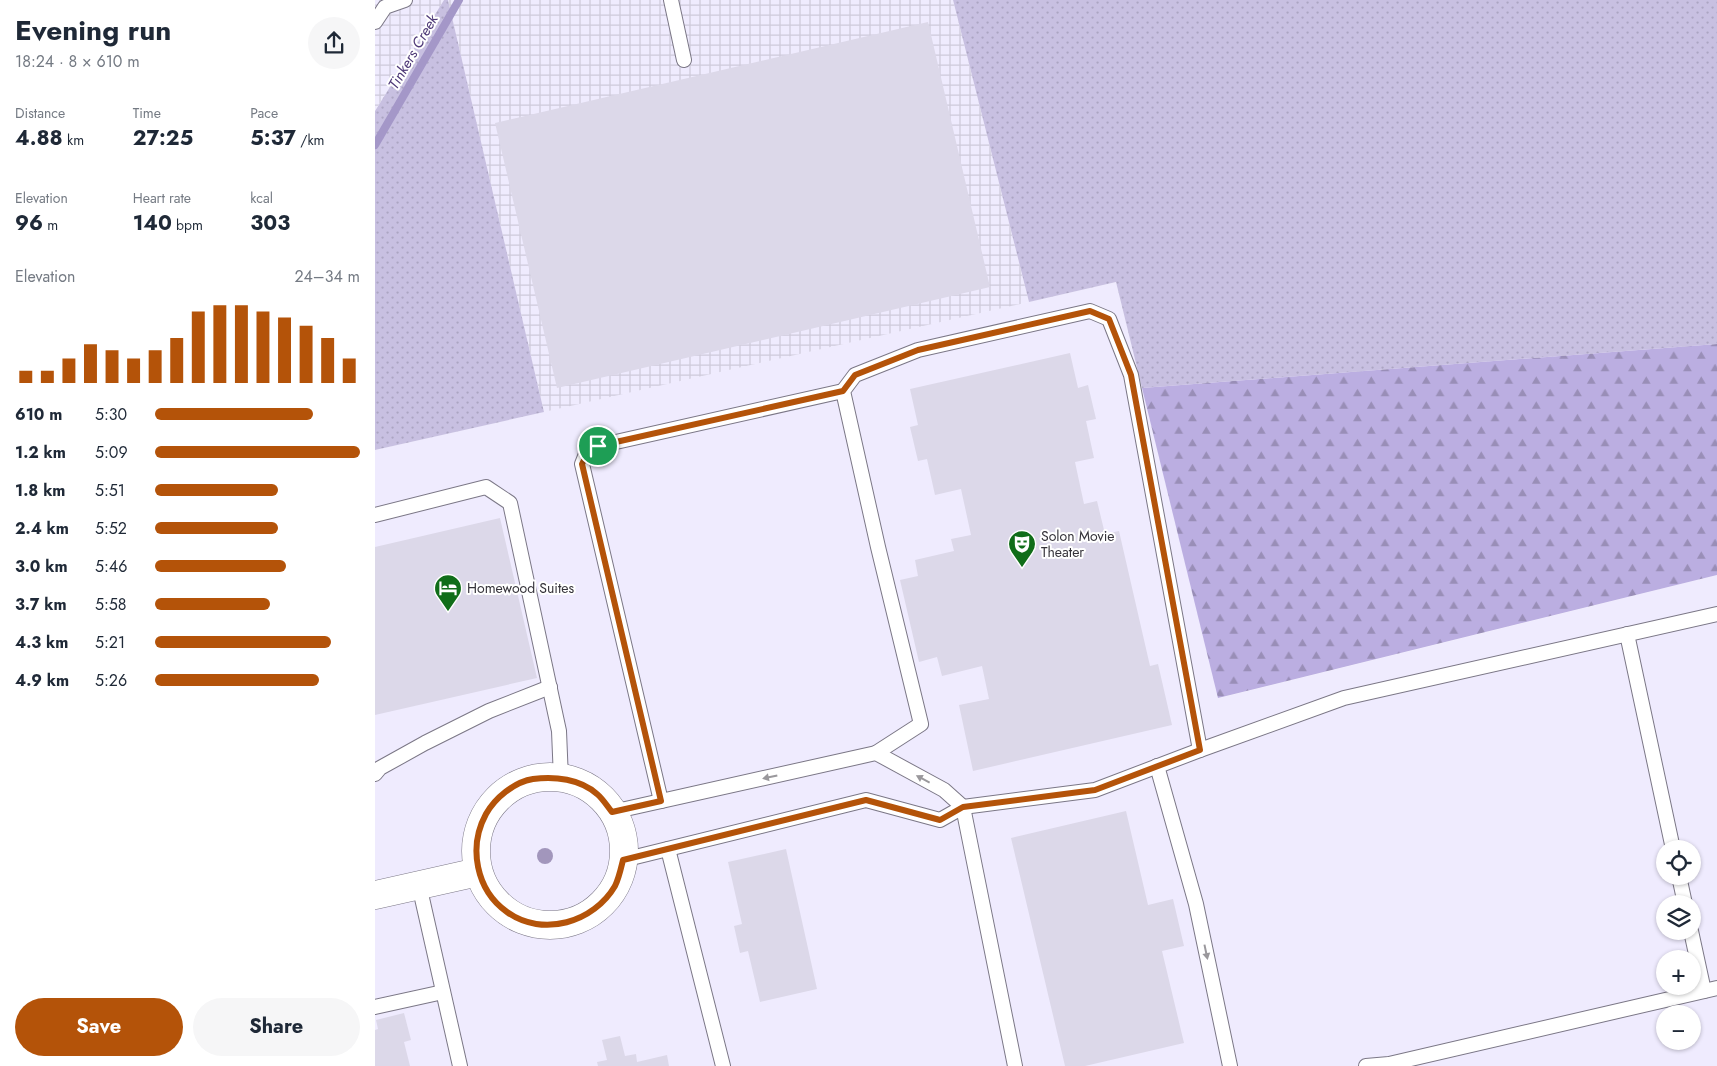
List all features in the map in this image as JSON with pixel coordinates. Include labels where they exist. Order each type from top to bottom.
[{"type":"street","points":[[561,778],[577,782],[597,794],[612,812],[622,835],[623,860],[616,884],[601,905],[580,919],[555,925],[531,923],[507,912],[489,894],[479,872],[475,848],[480,825],[491,805],[509,789],[530,780],[561,778]]},
{"type":"street","points":[[375,895],[479,872]]},
{"type":"lane","points":[[375,22],[380,8],[405,0]]},
{"type":"lane","points":[[671,0],[684,60]]},
{"type":"lane","points":[[661,801],[582,464],[587,454],[598,446],[843,391],[855,375],[918,350],[1090,311],[1109,319],[1131,375],[1200,750]]},
{"type":"lane","points":[[612,812],[876,753],[921,724],[877,547],[843,391]]},
{"type":"lane","points":[[375,515],[486,487],[510,503],[559,731],[561,778]]},
{"type":"lane","points":[[623,860],[866,800],[940,820],[963,807],[1095,790],[1344,698],[1717,614]]},
{"type":"lane","points":[[1627,634],[1671,840]]},
{"type":"lane","points":[[375,774],[380,768],[489,711],[550,687]]},
{"type":"lane","points":[[876,753],[944,790],[963,807],[1015,1066]]},
{"type":"lane","points":[[1157,766],[1196,904],[1230,1066]]},
{"type":"lane","points":[[668,849],[723,1066]]},
{"type":"lane","points":[[419,885],[460,1066]]},
{"type":"lane","points":[[1367,1066],[1389,1064],[1711,989],[1694,940]]},
{"type":"lane","points":[[375,1007],[443,992]]},
{"type":"shaded area","points":[[375,0],[444,0],[375,111]]},
{"type":"shaded area","points":[[444,0],[448,0],[544,412],[375,450],[375,111]]},
{"type":"shaded area","points":[[448,0],[953,0],[1029,302],[544,412]]},
{"type":"shaded area","points":[[953,0],[1717,0],[1717,344],[1142,388],[1116,282],[1029,302]]},
{"type":"shaded area","points":[[1116,282],[1219,698],[1717,575],[1717,1066],[375,1066],[375,450]]},
{"type":"green space","points":[[1717,344],[1717,575],[1218,698],[1142,388]]},
{"type":"building","points":[[928,22],[990,287],[557,388],[495,123]]},
{"type":"building","name":"Solon Movie Theater","points":[[1070,353],[1078,388],[1088,385],[1096,419],[1086,421],[1094,458],[1075,462],[1084,504],[1097,501],[1105,534],[1119,531],[1150,666],[1158,664],[1172,725],[973,771],[959,705],[989,699],[982,666],[942,676],[937,657],[919,662],[900,580],[918,576],[915,560],[954,551],[951,539],[971,535],[961,489],[935,495],[927,459],[918,461],[910,427],[918,425],[910,389]]},
{"type":"building","name":"Homewood Suites","points":[[500,518],[537,678],[375,715],[375,547]]},
{"type":"building","points":[[1126,811],[1148,905],[1173,899],[1184,946],[1162,951],[1184,1043],[1085,1066],[1065,1066],[1011,838]]},
{"type":"building","points":[[786,849],[817,989],[760,1002],[748,951],[740,953],[734,926],[742,924],[728,862]]},
{"type":"building","points":[[404,1013],[411,1040],[404,1042],[410,1066],[375,1066],[375,1030],[378,1029],[376,1020]]},
{"type":"building","points":[[620,1036],[625,1056],[636,1054],[637,1062],[667,1055],[669,1066],[598,1066],[597,1062],[607,1060],[602,1040]]},
{"type":"waterway","name":"Tinkers Creek","points":[[375,145],[459,0]]},
{"type":"place","name":"Solon Movie Theater","points":[[1022,568]]},
{"type":"place","name":"Homewood Suites","points":[[448,612]]},
{"type":"route","points":[[1090,311],[1109,319],[1131,375],[1200,750],[1095,790],[963,807],[940,820],[866,800],[623,860],[616,884],[601,905],[580,919],[555,925],[531,923],[507,912],[489,894],[479,872],[475,848],[480,825],[491,805],[509,789],[530,780],[554,777],[577,782],[597,794],[612,812],[661,801],[582,464],[587,454],[598,446],[843,391],[855,375],[918,350],[1090,311]]}]
